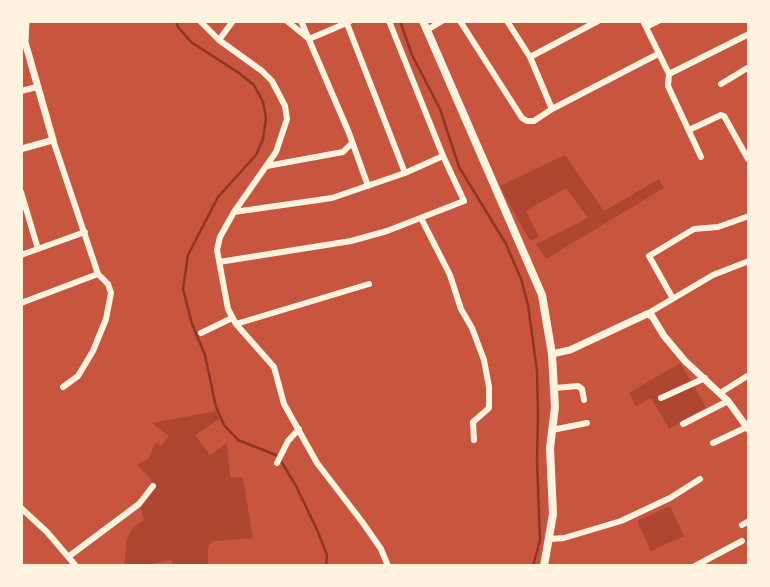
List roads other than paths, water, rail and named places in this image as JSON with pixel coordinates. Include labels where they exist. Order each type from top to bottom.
[{"type":"main road","points":[[424,21],[539,288],[552,354],[555,388],[550,465],[553,514],[544,566]]},
{"type":"street","points":[[26,21],[23,42],[53,140],[98,274],[110,288],[106,319],[84,367],[78,376],[63,387]]},
{"type":"street","points":[[200,21],[219,40],[262,71],[272,82],[285,106],[287,119],[283,134],[267,166],[234,212],[220,237],[217,250],[228,309],[234,321],[274,367],[284,404],[327,478],[351,505],[381,549],[388,566]]},
{"type":"street","points":[[219,40],[233,21]]},
{"type":"street","points":[[287,21],[309,39]]},
{"type":"street","points":[[302,21],[368,186]]},
{"type":"street","points":[[309,39],[348,21],[405,173]]},
{"type":"street","points":[[219,262],[351,242],[464,201],[389,21]]},
{"type":"street","points":[[427,30],[442,21]]},
{"type":"street","points":[[460,21],[524,120],[534,121],[658,54]]},
{"type":"street","points":[[507,21],[530,57],[552,109]]},
{"type":"street","points":[[530,57],[598,21]]},
{"type":"street","points":[[658,21],[645,24],[669,74],[668,86],[701,157]]},
{"type":"street","points":[[669,74],[749,34]]},
{"type":"street","points":[[721,84],[749,68]]},
{"type":"street","points":[[21,91],[37,87]]},
{"type":"street","points":[[689,130],[720,115],[724,116],[749,160]]},
{"type":"street","points":[[21,149],[53,140]]},
{"type":"street","points":[[267,166],[344,152],[351,144]]},
{"type":"street","points":[[234,212],[332,198],[405,173],[443,156]]},
{"type":"street","points":[[21,195],[24,213],[38,249]]},
{"type":"street","points":[[673,297],[649,256],[694,229],[718,227],[749,216]]},
{"type":"street","points":[[421,218],[450,275],[461,309],[472,328],[484,360],[490,404],[487,412],[473,422],[474,440]]},
{"type":"street","points":[[21,255],[85,233]]},
{"type":"street","points":[[552,354],[570,350],[647,314],[713,275],[749,261]]},
{"type":"street","points":[[21,303],[98,274]]},
{"type":"street","points":[[201,333],[234,321],[369,284]]},
{"type":"street","points":[[647,314],[652,316],[664,336],[685,360],[728,401],[748,428],[713,443]]},
{"type":"street","points":[[720,393],[749,375]]},
{"type":"street","points":[[662,398],[705,378]]},
{"type":"street","points":[[555,388],[578,386],[582,389],[584,400]]},
{"type":"street","points":[[683,424],[728,401]]},
{"type":"street","points":[[552,430],[587,423]]},
{"type":"street","points":[[277,463],[299,429]]},
{"type":"street","points":[[550,538],[565,538],[621,521],[670,498],[700,479]]},
{"type":"street","points":[[68,556],[139,504],[153,486]]},
{"type":"street","points":[[21,508],[76,566]]},
{"type":"street","points":[[742,525],[749,521]]},
{"type":"street","points":[[695,566],[743,541]]},
{"type":"waterway","points":[[176,21],[191,42],[254,85],[263,102],[266,118],[263,139],[256,155],[218,197],[188,255],[183,289],[192,324],[205,355],[216,407],[224,425],[238,440],[276,455],[281,461],[318,532],[327,555],[326,566]]},
{"type":"waterway","points":[[400,21],[412,55],[440,109],[459,167],[506,244],[521,279],[528,305],[537,371],[538,415],[540,540],[533,566]]}]
